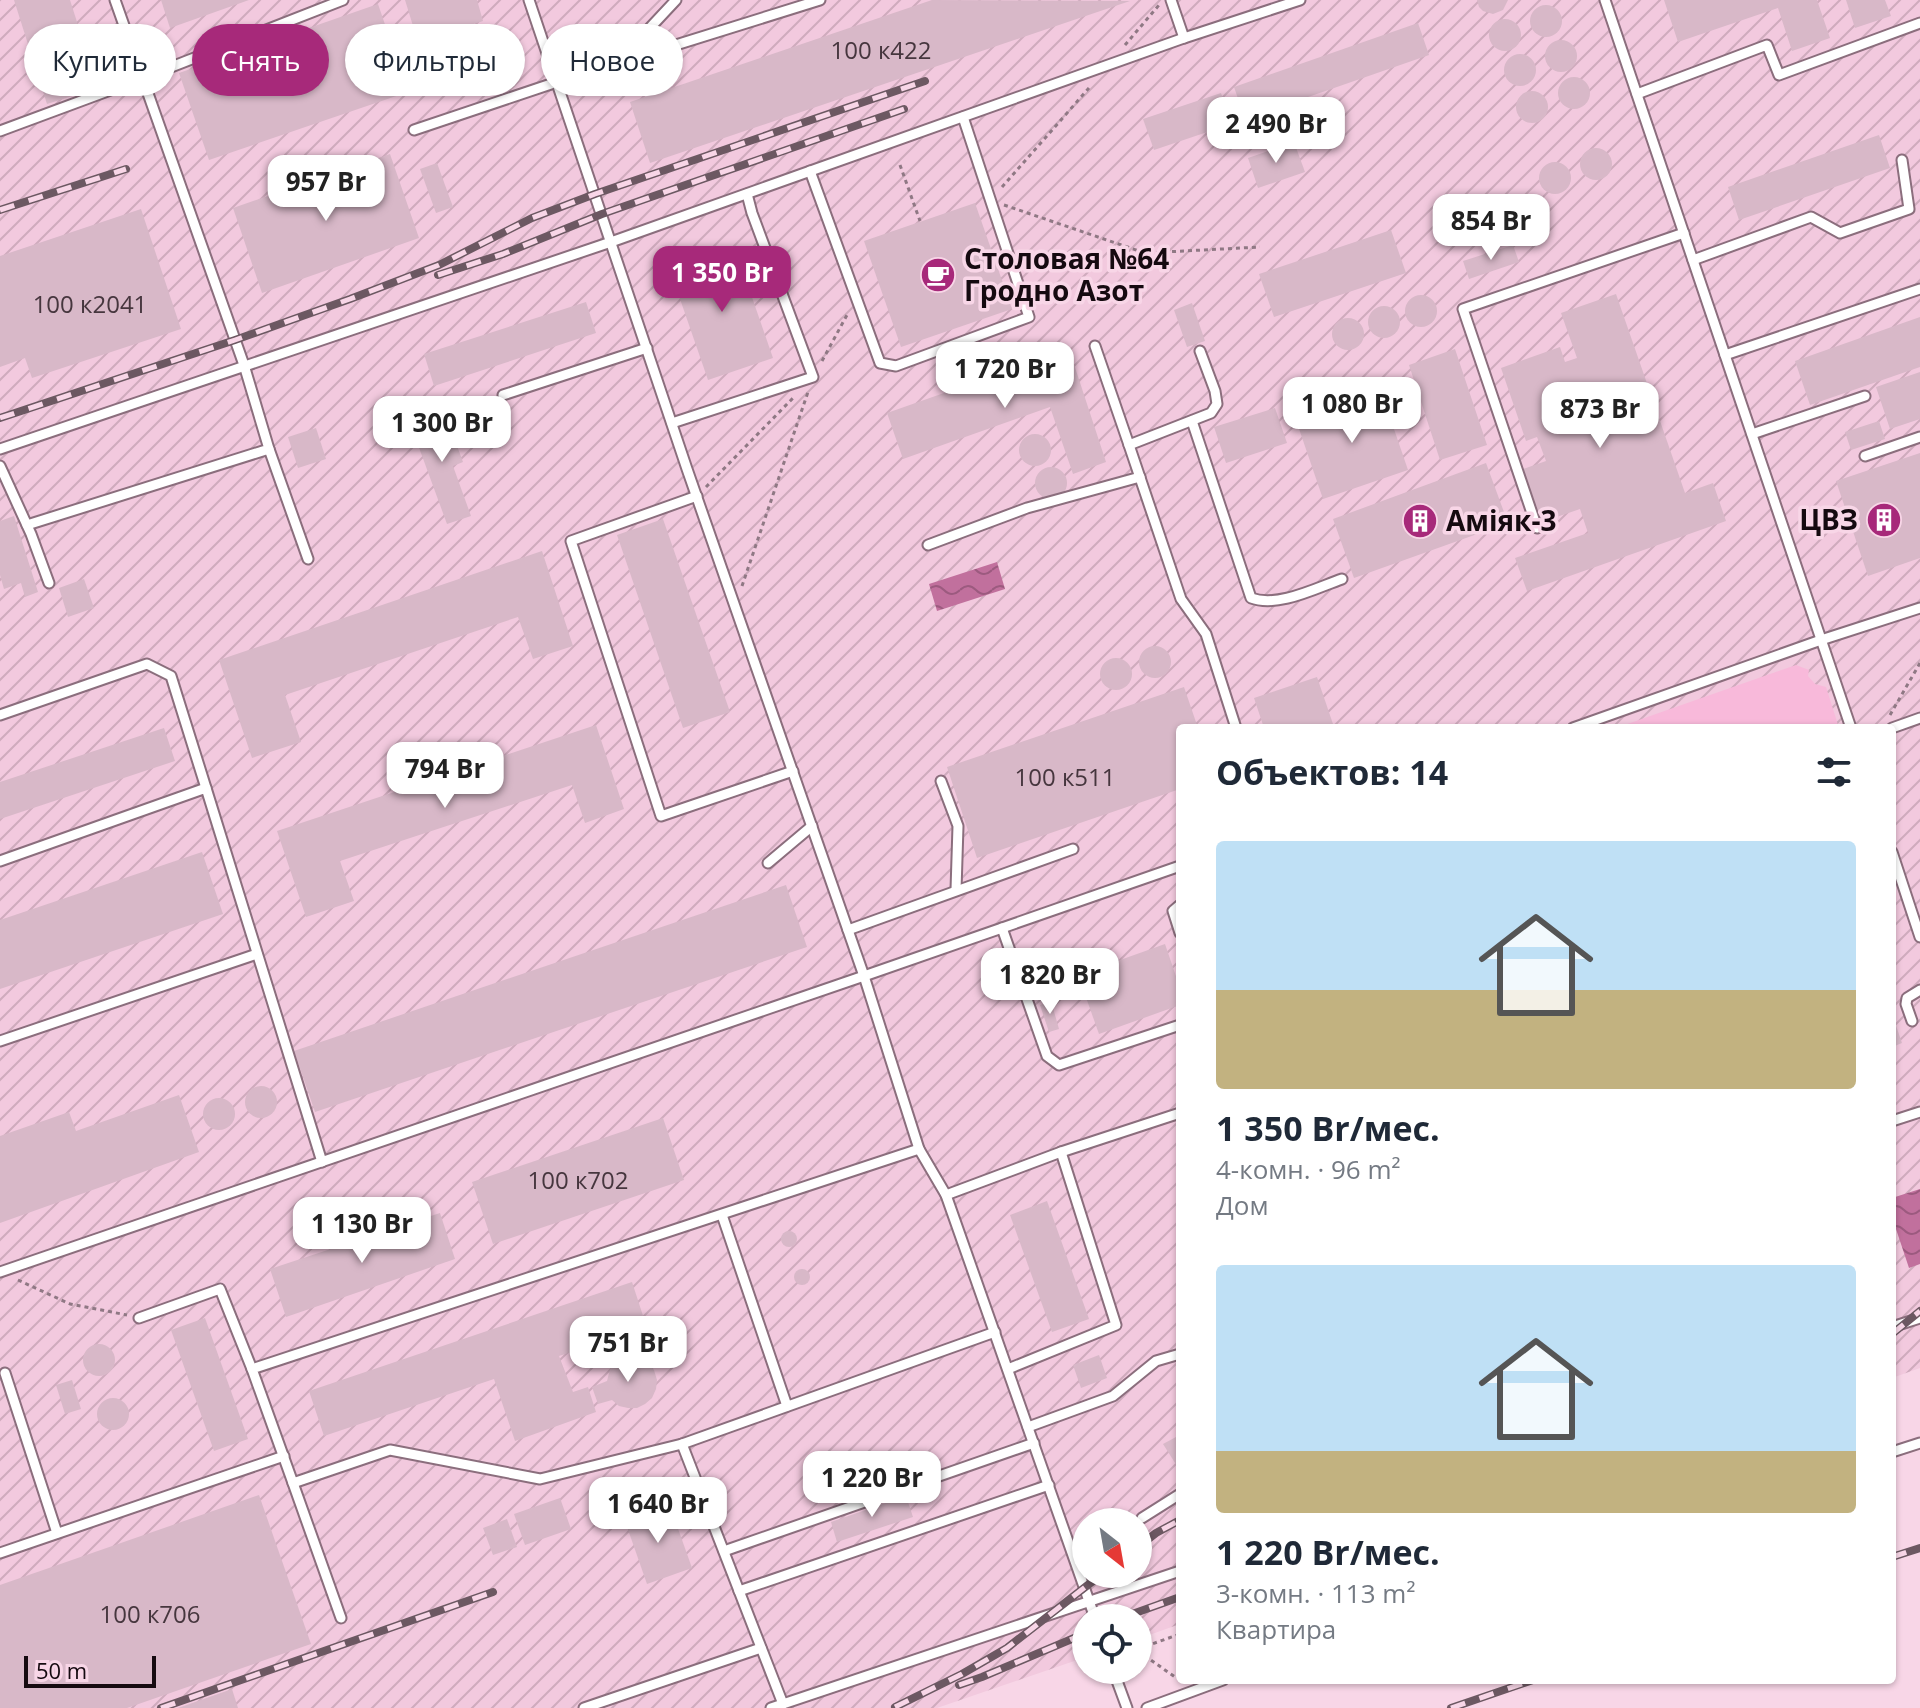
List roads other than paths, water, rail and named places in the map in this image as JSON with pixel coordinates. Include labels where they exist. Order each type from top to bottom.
[{"type":"lane","points":[[115,0],[124,24]]},
{"type":"lane","points":[[176,65],[343,0]]},
{"type":"lane","points":[[529,0],[541,35]]},
{"type":"lane","points":[[654,24],[676,0]]},
{"type":"lane","points":[[683,43],[820,0]]},
{"type":"lane","points":[[1171,0],[1184,38]]},
{"type":"lane","points":[[0,449],[611,242],[1184,38],[1300,0]]},
{"type":"lane","points":[[1605,0],[1850,724]]},
{"type":"lane","points":[[1637,94],[1767,45],[1779,75],[1920,23]]},
{"type":"lane","points":[[414,130],[541,87]]},
{"type":"lane","points":[[0,131],[94,96]]},
{"type":"lane","points":[[149,96],[308,559]]},
{"type":"lane","points":[[562,96],[864,976],[919,1149],[946,1195],[1091,1604]]},
{"type":"lane","points":[[810,171],[880,363],[896,366],[1029,317],[963,117]]},
{"type":"lane","points":[[1693,260],[1811,217],[1840,233],[1909,209],[1902,160]]},
{"type":"lane","points":[[672,423],[813,377],[747,194]]},
{"type":"lane","points":[[1537,528],[1463,309],[1684,233]]},
{"type":"lane","points":[[1725,355],[1920,289]]},
{"type":"lane","points":[[1095,346],[1181,599],[1206,634],[1235,724]]},
{"type":"lane","points":[[503,395],[647,348]]},
{"type":"lane","points":[[1129,445],[1211,413],[1217,404],[1215,391],[1200,351]]},
{"type":"lane","points":[[1752,434],[1865,396]]},
{"type":"lane","points":[[1192,421],[1251,598],[1261,602],[1275,601],[1342,579]]},
{"type":"lane","points":[[1865,456],[1920,437]]},
{"type":"lane","points":[[27,525],[269,449]]},
{"type":"lane","points":[[0,466],[49,583]]},
{"type":"lane","points":[[928,545],[1027,508],[1140,477]]},
{"type":"lane","points":[[697,496],[571,541],[661,816],[793,771]]},
{"type":"lane","points":[[1584,724],[1920,608]]},
{"type":"lane","points":[[0,715],[147,664],[171,676],[322,1162]]},
{"type":"lane","points":[[1896,727],[1920,718]]},
{"type":"lane","points":[[941,781],[958,826],[956,890]]},
{"type":"lane","points":[[0,861],[206,788]]},
{"type":"lane","points":[[768,863],[812,826]]},
{"type":"lane","points":[[848,930],[1073,849]]},
{"type":"lane","points":[[0,1272],[1176,867]]},
{"type":"lane","points":[[1896,876],[1920,937]]},
{"type":"lane","points":[[1002,928],[1047,1056],[1059,1065],[1176,1026]]},
{"type":"lane","points":[[0,1041],[257,954]]},
{"type":"lane","points":[[1912,1021],[1907,998],[1920,990]]},
{"type":"lane","points":[[1896,1120],[1920,1112]]},
{"type":"lane","points":[[946,1195],[1061,1152],[1176,1114]]},
{"type":"lane","points":[[252,1369],[919,1149]]},
{"type":"lane","points":[[1008,1369],[1116,1325],[1061,1152]]},
{"type":"lane","points":[[722,1215],[787,1406]]},
{"type":"lane","points":[[139,1318],[220,1289],[284,1456],[341,1618]]},
{"type":"lane","points":[[1896,1326],[1920,1318]]},
{"type":"lane","points":[[293,1483],[390,1450],[540,1479],[682,1444],[995,1332]]},
{"type":"lane","points":[[1028,1427],[1113,1396],[1156,1361],[1176,1355]]},
{"type":"lane","points":[[5,1373],[57,1533]]},
{"type":"lane","points":[[724,1551],[1034,1443]]},
{"type":"lane","points":[[1896,1451],[1920,1443]]},
{"type":"lane","points":[[682,1444],[783,1704]]},
{"type":"lane","points":[[0,1553],[284,1456]]},
{"type":"lane","points":[[739,1591],[1049,1485]]},
{"type":"lane","points":[[1152,1512],[1176,1497]]},
{"type":"lane","points":[[771,1708],[1176,1572]]},
{"type":"lane","points":[[584,1708],[761,1648]]},
{"type":"lane","points":[[1118,1684],[1127,1708]]},
{"type":"lane","points":[[1147,1708],[1212,1684]]},
{"type":"water","points":[[997,562],[1005,589],[937,611],[929,584]]},
{"type":"water","points":[[1920,1189],[1920,1264],[1909,1268],[1896,1229],[1896,1197]]},
{"type":"railway","points":[[0,418],[350,299],[439,265],[532,218],[595,194],[925,81]]},
{"type":"railway","points":[[438,275],[503,254],[602,214],[904,109]]},
{"type":"railway","points":[[0,210],[126,169]]},
{"type":"railway","points":[[1896,1331],[1920,1311]]},
{"type":"railway","points":[[1152,1536],[1176,1522]]},
{"type":"railway","points":[[1896,1556],[1920,1548]]},
{"type":"railway","points":[[895,1707],[1007,1648],[1084,1588]]},
{"type":"railway","points":[[161,1708],[493,1592]]},
{"type":"railway","points":[[1152,1607],[1176,1598]]},
{"type":"railway","points":[[959,1685],[1072,1639]]},
{"type":"railway","points":[[1451,1708],[1521,1684]]},
{"type":"place","name":"Столовая №64 Гродно Азот","points":[[938,275]]},
{"type":"place","name":"ЦВЗ","points":[[1884,520]]},
{"type":"place","name":"Аміяк-3","points":[[1420,521]]}]
